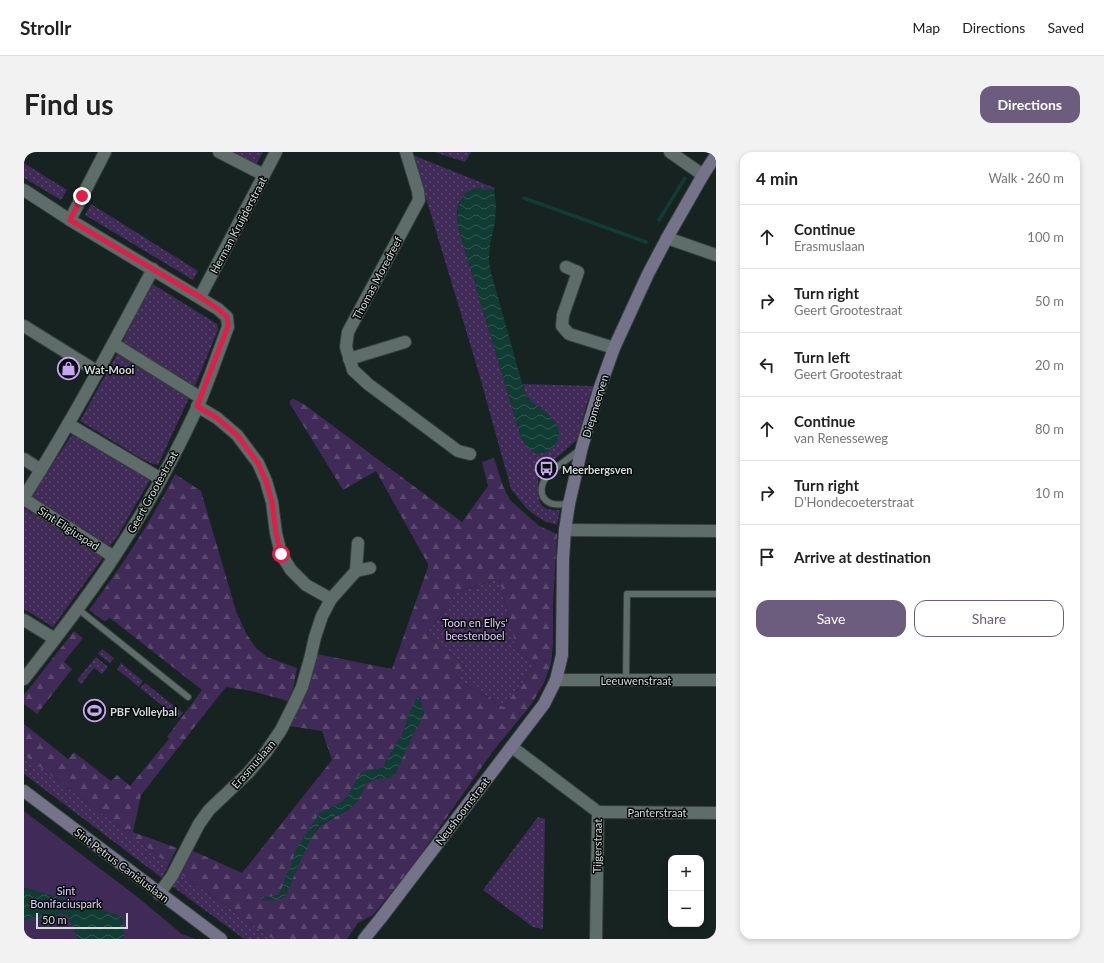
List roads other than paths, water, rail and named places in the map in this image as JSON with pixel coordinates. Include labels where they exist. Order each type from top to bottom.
[{"type":"street","points":[[70,220],[105,152]]},
{"type":"street","points":[[219,152],[264,175]]},
{"type":"street","name":"Herman Kruijderstraat","points":[[200,297],[276,152]]},
{"type":"street","name":"Thomas Moredreef","points":[[406,152],[418,191],[419,200],[348,332],[346,347],[354,370],[368,384],[458,451],[470,454]]},
{"type":"street","points":[[670,152],[704,175]]},
{"type":"street","name":"Diepmeerven","points":[[556,680],[562,656],[562,589],[565,530],[569,504],[582,447],[599,390],[614,348],[648,274],[667,238],[716,156]]},
{"type":"street","name":"Geert Grootestraat","points":[[24,190],[70,220],[200,297],[227,317],[228,326],[199,402],[162,479],[114,557],[78,609],[24,678]]},
{"type":"street","points":[[667,238],[716,255]]},
{"type":"street","points":[[566,267],[578,272],[563,315],[562,326],[569,334],[614,348]]},
{"type":"street","points":[[24,498],[114,344],[153,269]]},
{"type":"street","points":[[24,326],[98,372]]},
{"type":"street","points":[[349,359],[405,342]]},
{"type":"street","points":[[114,344],[199,402],[237,435],[258,463],[266,481],[272,502],[276,533],[281,554],[291,570],[306,585],[331,599]]},
{"type":"street","points":[[68,424],[162,479]]},
{"type":"street","points":[[24,459],[41,470]]},
{"type":"street","name":"Sint Eligiuspad","points":[[24,498],[114,557]]},
{"type":"street","points":[[565,530],[716,530]]},
{"type":"street","points":[[358,543],[356,571],[370,568]]},
{"type":"street","name":"Erasmuslaan","points":[[159,894],[172,876],[202,819],[209,810],[248,773],[266,752],[281,730],[302,687],[322,616],[331,599],[356,571]]},
{"type":"street","points":[[24,620],[55,640]]},
{"type":"street","name":"Leeuwenstraat","points":[[556,680],[716,680]]},
{"type":"street","name":"Neushoornstraat","points":[[364,939],[544,704],[556,680]]},
{"type":"street","name":"Tijgerstraat","points":[[512,746],[598,812],[596,939]]},
{"type":"street","name":"Sint Petrus Canisiuslaan","points":[[24,791],[159,894],[221,939]]},
{"type":"street","name":"Panterstraat","points":[[598,812],[716,813]]},
{"type":"lane","points":[[569,504],[554,504],[549,502],[543,496],[541,490],[545,479],[550,473],[582,447]]},
{"type":"lane","points":[[626,680],[627,594],[716,594]]},
{"type":"lane","points":[[78,609],[188,697]]},
{"type":"water","points":[[480,188],[494,190],[496,205],[495,222],[490,245],[490,269],[524,390],[530,401],[548,414],[554,421],[559,432],[559,437],[555,445],[548,451],[540,454],[530,450],[521,437],[458,227],[458,207],[463,196],[472,189]]},
{"type":"water","points":[[418,696],[424,714],[396,773],[389,778],[376,779],[366,783],[359,799],[350,809],[320,825],[303,854],[285,897],[275,901],[260,900],[261,897],[279,895],[296,849],[319,814],[342,802],[348,796],[359,776],[363,772],[382,768],[403,733],[412,707]]},
{"type":"water","points":[[24,887],[121,916],[123,920],[124,939],[78,939],[69,918],[67,915],[63,914],[24,920]]},
{"type":"waterway","points":[[659,220],[685,178]]},
{"type":"waterway","points":[[524,198],[646,242]]},
{"type":"place","name":"Wat-Mooi","points":[[69,369]]},
{"type":"place","name":"Meerbergsven","points":[[547,469]]},
{"type":"place","name":"PBF Volleybal","points":[[94,711]]},
{"type":"park label","name":"Toon en Ellys' beestenboel","points":[[475,628]]},
{"type":"park label","name":"Sint Bonifaciuspark","points":[[66,896]]}]
